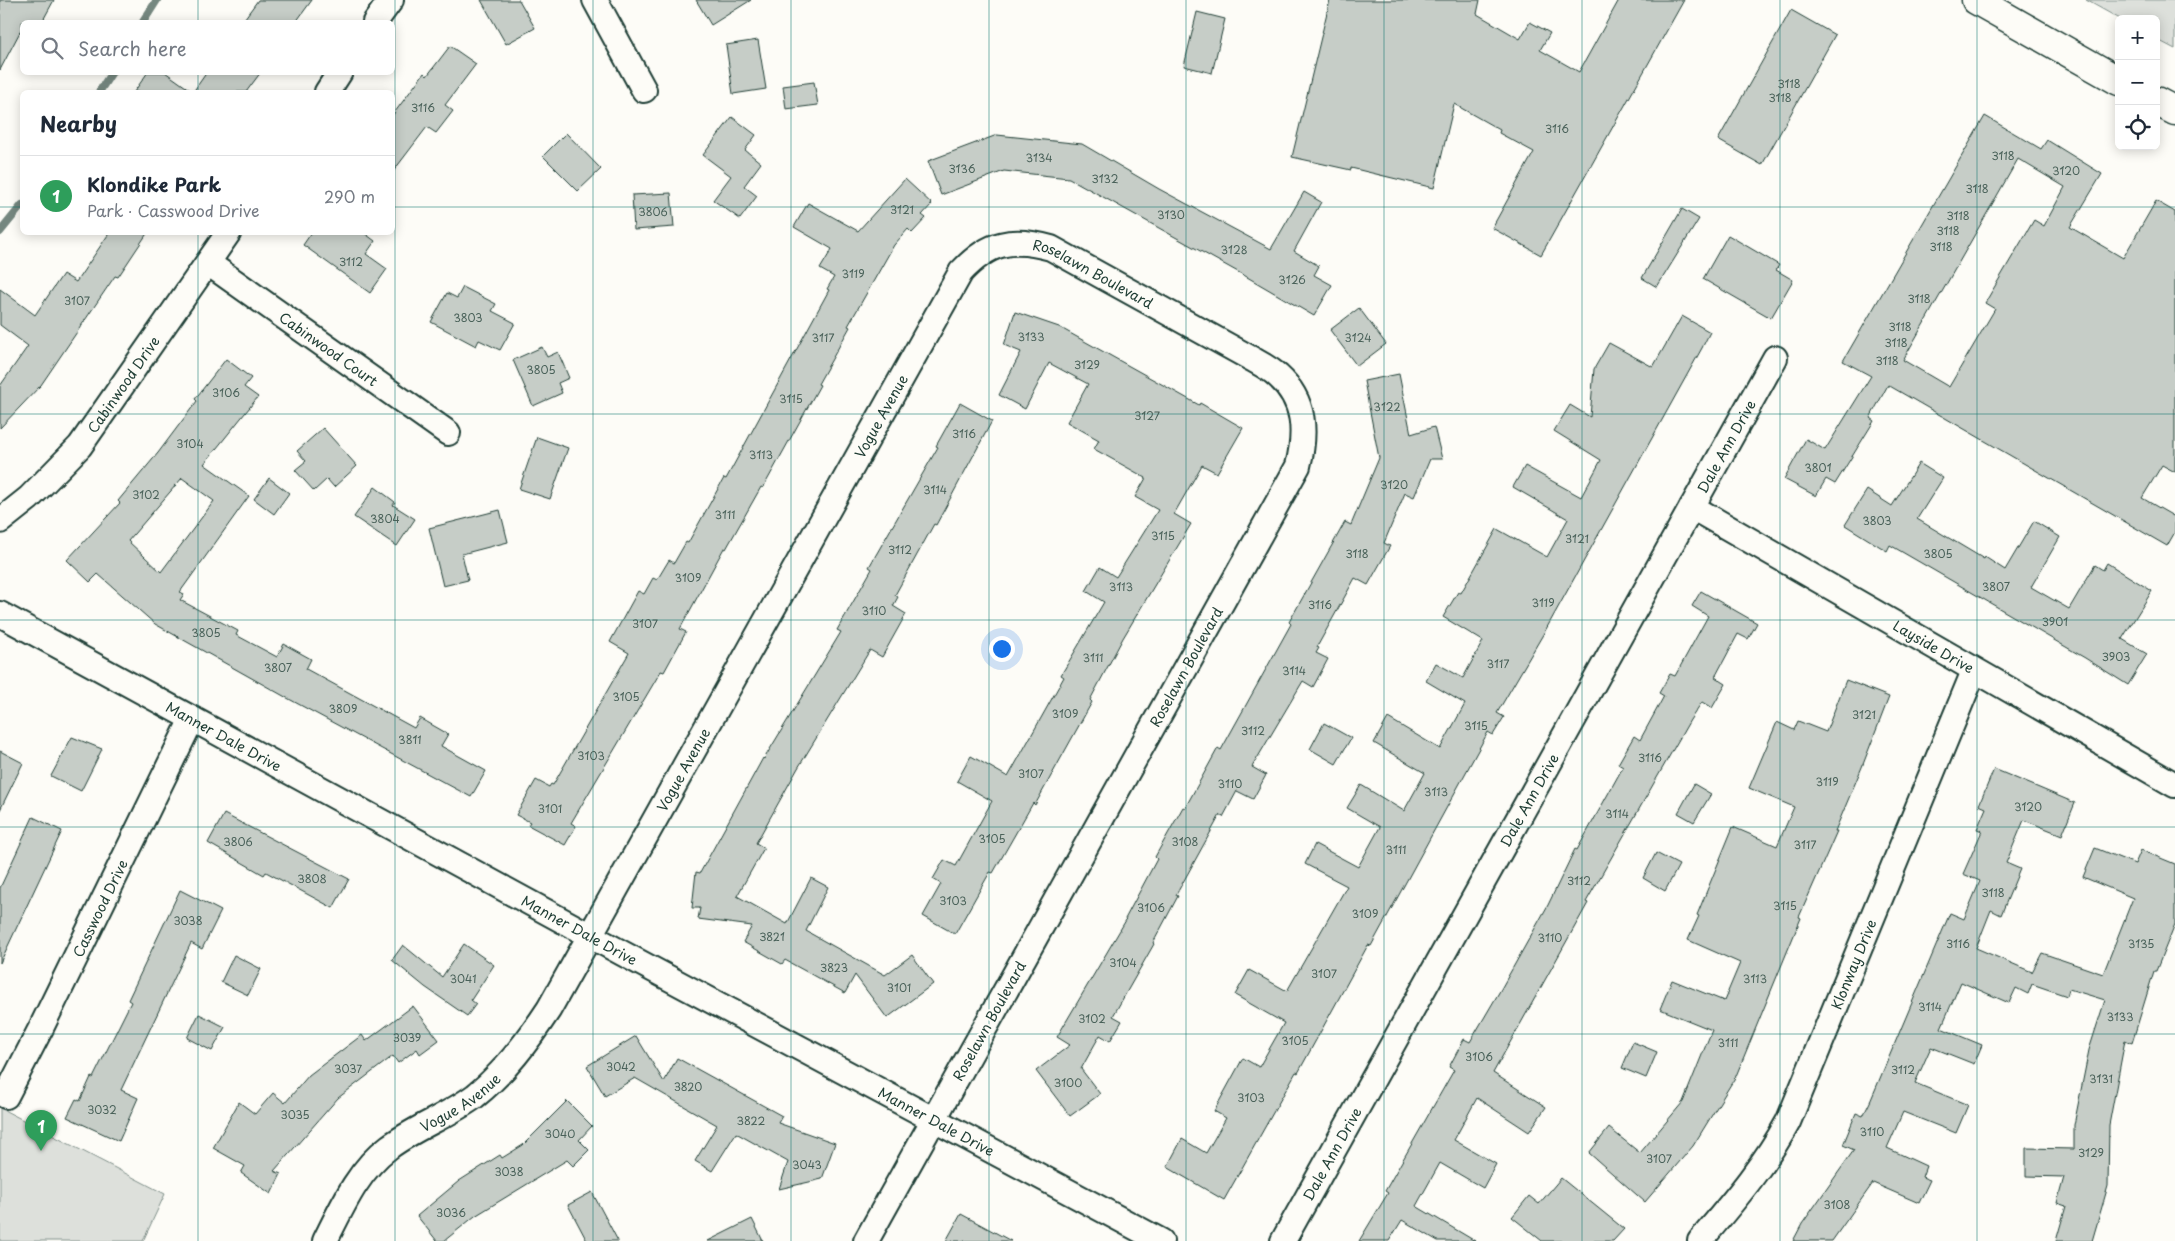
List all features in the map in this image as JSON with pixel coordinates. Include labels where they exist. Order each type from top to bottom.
[{"type":"main road","points":[[1976,0],[2115,78]]},
{"type":"main road","points":[[2160,103],[2175,111]]},
{"type":"street","points":[[376,20],[391,0]]},
{"type":"street","points":[[595,0],[644,90]]},
{"type":"street","points":[[328,90],[338,75]]},
{"type":"street","name":"Cabinwood Drive","points":[[0,521],[29,498],[80,446],[227,235]]},
{"type":"street","name":"Roselawn Boulevard","points":[[866,1241],[1298,466],[1304,443],[1303,419],[1298,403],[1289,388],[1278,375],[1252,359],[1052,248],[1032,243],[1012,242],[985,250]]},
{"type":"street","name":"Vogue Avenue","points":[[326,1241],[340,1211],[359,1178],[371,1164],[389,1147],[474,1097],[496,1078],[526,1044],[549,1009],[960,272],[972,259],[985,250]]},
{"type":"street","name":"Cabinwood Court","points":[[208,263],[448,433]]},
{"type":"street","name":"Dale Ann Drive","points":[[1283,1241],[1775,358]]},
{"type":"street","name":"Layside Drive","points":[[1692,507],[2175,785]]},
{"type":"street","name":"Manner Dale Drive","points":[[0,614],[1161,1241]]},
{"type":"street","name":"Klonway Drive","points":[[1700,1241],[1757,1172],[1774,1148],[1788,1122],[1974,670]]},
{"type":"street","name":"Casswood Drive","points":[[6,1096],[192,719]]},
{"type":"shaded area","points":[[2086,0],[2175,0],[2175,49],[2160,41],[2160,15],[2115,16]]},
{"type":"shaded area","points":[[0,1108],[165,1194],[143,1241],[0,1241]]},
{"type":"building","points":[[0,0],[54,0],[43,20],[20,20],[20,32],[0,70]]},
{"type":"building","points":[[258,0],[312,0],[297,20],[243,20]]},
{"type":"building","points":[[481,0],[519,0],[535,28],[506,44]]},
{"type":"building","points":[[696,0],[751,0],[711,25]]},
{"type":"building","points":[[1330,0],[1480,0],[1477,14],[1520,39],[1530,22],[1550,33],[1540,50],[1579,72],[1619,0],[1684,0],[1541,255],[1492,228],[1534,152],[1499,133],[1500,130],[1454,104],[1434,188],[1351,168],[1351,170],[1292,157]]},
{"type":"building","points":[[1791,10],[1835,35],[1762,165],[1718,140]]},
{"type":"building","points":[[1197,12],[1225,19],[1212,73],[1184,66]]},
{"type":"building","points":[[758,40],[766,89],[733,94],[726,45]]},
{"type":"building","points":[[450,46],[476,64],[445,105],[453,111],[436,133],[427,127],[395,169],[395,112],[424,73],[427,76]]},
{"type":"building","points":[[146,75],[169,75],[190,90],[135,90]]},
{"type":"building","points":[[205,75],[259,75],[248,90],[194,90]]},
{"type":"building","points":[[814,82],[818,105],[786,109],[783,86]]},
{"type":"building","points":[[1985,116],[2041,149],[2047,140],[2102,174],[2070,227],[2123,258],[2156,201],[2175,212],[2175,472],[2162,465],[2142,498],[2175,517],[2175,532],[2167,546],[1888,385],[1870,418],[1874,421],[1835,484],[1826,479],[1816,496],[1784,479],[1806,439],[1825,450],[1871,376],[1843,361]],"holes":[[[2018,159],[2065,187],[2044,226],[2034,220],[1985,303],[1995,309],[1949,387],[1903,360]]]},
{"type":"building","points":[[732,117],[756,135],[745,150],[761,163],[744,186],[757,196],[740,219],[713,200],[731,176],[703,155]]},
{"type":"building","points":[[566,133],[601,169],[578,191],[543,156]]},
{"type":"building","points":[[997,135],[1082,144],[1159,189],[1271,249],[1304,192],[1321,202],[1294,251],[1319,266],[1314,275],[1332,285],[1314,316],[1069,178],[1004,171],[941,195],[928,161]]},
{"type":"building","points":[[905,179],[932,204],[922,215],[926,218],[912,233],[908,229],[894,245],[848,326],[850,327],[818,384],[820,385],[763,488],[761,487],[726,549],[724,548],[680,629],[686,632],[664,672],[661,671],[571,823],[576,826],[565,845],[528,825],[530,822],[516,815],[536,780],[549,787],[551,784],[553,785],[629,653],[610,642],[638,591],[644,594],[653,578],[657,580],[669,560],[674,563],[686,542],[688,543],[724,478],[726,479],[829,290],[827,289],[834,277],[820,269],[832,249],[794,227],[808,203],[858,231]]},
{"type":"building","points":[[671,193],[674,227],[634,230],[632,195]]},
{"type":"building","points":[[1682,209],[1699,219],[1657,287],[1642,278]]},
{"type":"building","points":[[108,235],[146,235],[118,277],[115,276],[41,385],[0,428],[0,386],[28,346],[0,325],[0,289],[35,315],[63,274],[76,282]]},
{"type":"building","points":[[310,235],[367,235],[375,241],[366,254],[387,269],[370,293],[303,245]]},
{"type":"building","points":[[1728,235],[1779,265],[1776,270],[1793,280],[1771,318],[1703,279]]},
{"type":"building","points":[[463,287],[496,304],[492,311],[515,323],[500,350],[479,340],[476,346],[431,322],[447,293],[457,298]]},
{"type":"building","points":[[1359,308],[1386,344],[1357,366],[1330,330]]},
{"type":"building","points":[[1015,312],[1059,327],[1243,428],[1217,473],[1202,465],[1174,514],[1191,524],[1123,638],[1090,700],[1092,702],[1035,805],[1033,803],[993,873],[990,872],[955,934],[923,916],[941,884],[933,879],[944,860],[956,866],[992,801],[957,781],[971,756],[1008,777],[1064,677],[1061,675],[1104,602],[1086,591],[1100,567],[1116,577],[1158,510],[1135,497],[1146,478],[1094,449],[1099,440],[1067,422],[1088,384],[1049,363],[1025,409],[999,395],[1021,352],[1004,345]]},
{"type":"building","points":[[1682,316],[1710,332],[1702,348],[1545,631],[1497,713],[1504,717],[1493,735],[1488,732],[1371,946],[1368,945],[1298,1073],[1296,1072],[1224,1200],[1167,1167],[1182,1139],[1206,1153],[1226,1118],[1214,1111],[1243,1058],[1259,1067],[1284,1023],[1235,995],[1249,970],[1287,991],[1347,886],[1305,864],[1315,844],[1358,867],[1380,827],[1347,808],[1361,785],[1404,811],[1425,773],[1374,743],[1388,718],[1440,749],[1465,704],[1426,681],[1436,663],[1463,678],[1483,641],[1443,617],[1458,592],[1461,593],[1497,529],[1547,557],[1568,519],[1513,487],[1525,466],[1581,497],[1601,460],[1554,431],[1570,405],[1590,417],[1594,369],[1609,343],[1653,367]]},
{"type":"building","points":[[542,347],[547,357],[558,352],[569,378],[558,383],[562,393],[533,406],[513,360]]},
{"type":"building","points":[[226,359],[251,378],[244,387],[258,397],[204,464],[249,496],[180,592],[184,594],[180,600],[238,631],[236,635],[277,657],[284,644],[311,659],[306,669],[414,728],[420,718],[448,734],[441,746],[486,771],[471,797],[155,624],[98,574],[90,582],[67,560],[120,503],[118,501],[158,453],[197,401],[195,399]],"holes":[[[182,478],[214,501],[161,572],[128,541]]]},
{"type":"building","points":[[1399,374],[1411,434],[1434,427],[1442,459],[1430,459],[1414,497],[1405,493],[1384,543],[1390,546],[1368,585],[1355,578],[1317,647],[1319,648],[1316,653],[1328,659],[1313,687],[1303,681],[1252,767],[1266,775],[1253,799],[1237,791],[1223,817],[1220,815],[1176,895],[1178,896],[1154,944],[1113,1016],[1122,1021],[1110,1041],[1100,1035],[1081,1069],[1100,1094],[1070,1116],[1036,1071],[1070,1045],[1057,1037],[1126,920],[1157,859],[1155,857],[1218,748],[1221,750],[1345,522],[1351,525],[1379,458],[1364,381]]},
{"type":"building","points":[[960,403],[992,421],[936,525],[934,524],[895,595],[898,597],[893,606],[906,614],[882,657],[870,650],[798,768],[756,843],[764,848],[737,896],[787,924],[811,878],[828,887],[806,931],[885,975],[912,955],[933,984],[887,1018],[855,975],[845,993],[785,960],[782,964],[743,942],[752,926],[698,919],[700,908],[692,908],[696,872],[700,873],[763,758],[841,632],[837,630],[872,569],[869,567],[938,447],[936,446]]},
{"type":"building","points":[[323,428],[357,466],[334,487],[327,479],[314,491],[295,470],[306,461],[297,451]]},
{"type":"building","points":[[537,437],[568,448],[550,499],[519,489]]},
{"type":"building","points":[[1919,463],[1943,478],[1917,519],[1984,559],[1985,557],[2005,570],[2034,521],[2060,537],[2031,587],[2069,609],[2095,565],[2103,570],[2107,563],[2152,591],[2122,639],[2147,654],[2128,685],[1890,545],[1887,551],[1845,525],[1867,490],[1892,506]]},
{"type":"building","points":[[269,478],[289,493],[274,514],[254,499]]},
{"type":"building","points":[[375,487],[395,502],[393,505],[415,519],[397,546],[354,517]]},
{"type":"building","points":[[500,510],[508,542],[462,554],[468,580],[443,586],[429,528]]},
{"type":"building","points":[[1701,591],[1757,623],[1748,639],[1738,634],[1715,677],[1726,684],[1712,708],[1702,702],[1690,720],[1586,902],[1588,903],[1493,1073],[1546,1107],[1529,1132],[1477,1098],[1454,1140],[1496,1164],[1483,1188],[1440,1163],[1416,1206],[1475,1241],[1438,1241],[1402,1220],[1389,1241],[1359,1241],[1388,1193],[1385,1191],[1454,1070],[1449,1067],[1464,1039],[1470,1042],[1501,989],[1548,905],[1575,849],[1577,850],[1623,767],[1618,764],[1634,736],[1640,740],[1664,696],[1659,693],[1670,674],[1675,676],[1708,616],[1692,606]]},
{"type":"building","points":[[1846,680],[1889,697],[1835,831],[1837,831],[1799,917],[1801,918],[1736,1076],[1693,1146],[1645,1202],[1589,1153],[1609,1128],[1640,1153],[1683,1102],[1712,1030],[1660,1009],[1672,980],[1724,1001],[1740,963],[1688,940],[1699,916],[1697,915],[1733,827],[1777,846],[1794,807],[1749,788],[1777,722],[1794,730],[1798,721],[1826,732]]},
{"type":"building","points":[[1324,723],[1351,738],[1336,764],[1310,749]]},
{"type":"building","points":[[72,737],[102,749],[81,791],[51,776]]},
{"type":"building","points":[[0,751],[23,763],[0,810]]},
{"type":"building","points":[[1994,769],[2075,803],[2062,835],[2024,820],[2006,863],[2020,869],[2001,915],[1991,910],[1976,948],[2032,972],[2042,953],[2103,974],[2133,898],[2083,877],[2095,848],[2135,864],[2141,850],[2175,864],[2175,924],[2156,971],[2154,971],[2132,1043],[2125,1040],[2109,1125],[2108,1186],[2092,1241],[2056,1241],[2066,1206],[2057,1203],[2064,1177],[2026,1176],[2026,1148],[2074,1149],[2074,1125],[2089,1050],[2105,1000],[2069,989],[2067,996],[2032,984],[2028,994],[2016,988],[2009,1003],[1961,982],[1941,1028],[1982,1045],[1974,1064],[1931,1047],[1915,1083],[1968,1105],[1956,1133],[1903,1112],[1887,1148],[1926,1166],[1922,1177],[1930,1180],[1919,1203],[1873,1183],[1832,1241],[1793,1241],[1802,1224],[1854,1150],[1843,1145],[1856,1113],[1863,1116],[1870,1102],[1950,913],[1964,919],[1980,881],[1963,874],[1982,831],[1977,829],[1986,808],[1979,805]]},
{"type":"building","points":[[1694,784],[1711,794],[1694,822],[1678,813]]},
{"type":"building","points":[[224,814],[349,879],[333,908],[266,872],[264,875],[208,843]]},
{"type":"building","points":[[33,817],[62,831],[0,963],[0,888]]},
{"type":"building","points":[[1656,853],[1679,865],[1665,891],[1643,878]]},
{"type":"building","points":[[180,890],[221,911],[202,949],[191,943],[121,1090],[138,1098],[119,1141],[67,1117],[76,1099],[80,1101],[91,1077],[93,1078],[131,1002],[128,1000]]},
{"type":"building","points":[[464,944],[494,965],[471,1000],[476,1004],[467,1016],[425,987],[392,960],[403,945],[442,977]]},
{"type":"building","points":[[234,955],[261,969],[248,995],[221,982]]},
{"type":"building","points":[[413,1006],[439,1040],[420,1054],[417,1049],[398,1063],[393,1056],[338,1098],[274,1171],[281,1174],[271,1194],[241,1173],[245,1166],[213,1148],[239,1102],[255,1114],[273,1093],[285,1103],[309,1075],[362,1035],[366,1041]]},
{"type":"building","points":[[199,1014],[225,1027],[212,1051],[187,1038]]},
{"type":"building","points":[[636,1036],[664,1082],[677,1058],[782,1116],[778,1123],[835,1143],[822,1179],[779,1189],[788,1162],[736,1133],[712,1171],[695,1161],[717,1125],[635,1078],[605,1096],[587,1066]]},
{"type":"building","points":[[1633,1042],[1657,1052],[1646,1078],[1622,1068]]},
{"type":"building","points":[[567,1101],[592,1126],[579,1140],[589,1150],[573,1166],[567,1160],[475,1216],[444,1241],[437,1241],[417,1216],[459,1181],[500,1155],[502,1158],[523,1145]]},
{"type":"building","points":[[1561,1178],[1624,1229],[1613,1241],[1542,1241],[1512,1217],[1529,1196],[1539,1204]]},
{"type":"building","points":[[592,1192],[618,1241],[587,1241],[568,1205]]},
{"type":"building","points":[[961,1214],[1011,1241],[946,1241]]},
{"type":"building","points":[[752,1219],[763,1241],[708,1241]]},
{"type":"waterway","points":[[144,20],[157,0]]},
{"type":"waterway","points":[[100,90],[110,75]]},
{"type":"waterway","points":[[0,232],[20,207]]},
{"type":"place","name":"Klondike Park","points":[[41,1151]]}]
